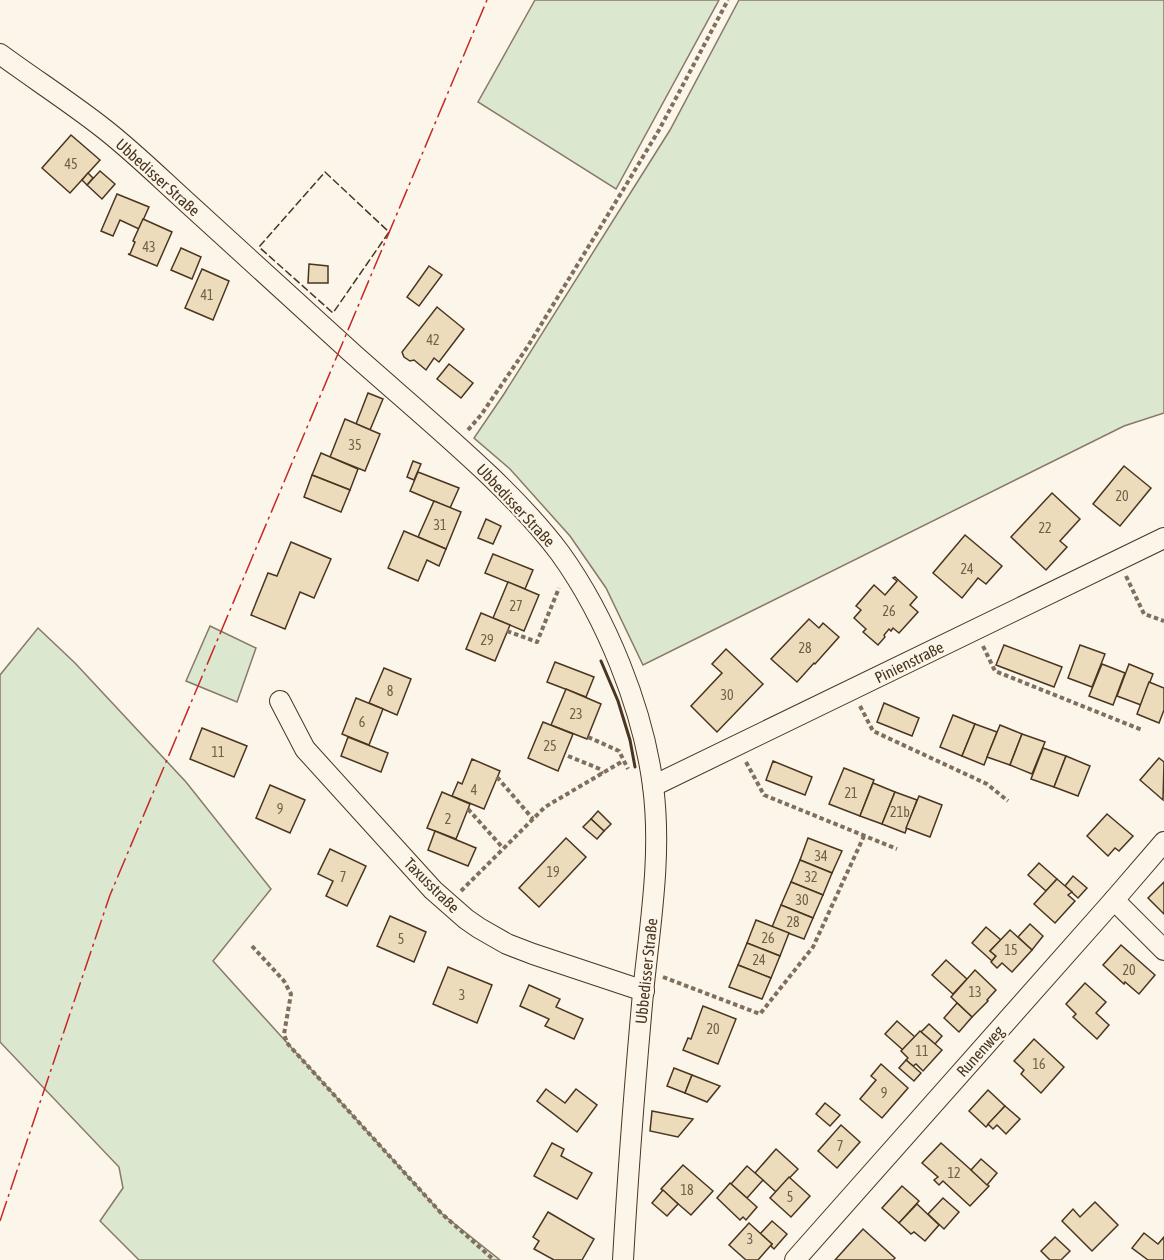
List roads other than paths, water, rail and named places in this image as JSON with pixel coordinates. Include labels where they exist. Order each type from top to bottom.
[{"type":"street","name":"Ubbedisser Straße","points":[[0,54],[103,128],[135,155],[403,399],[456,443],[521,506],[542,530],[587,596],[623,672],[639,715],[653,786],[656,836],[654,890],[627,1178],[623,1260]]},
{"type":"street","name":"Pinienstraße","points":[[653,786],[1164,537]]},
{"type":"street","name":"Taxusstraße","points":[[280,701],[305,749],[448,904],[479,928],[507,944],[644,992]]},
{"type":"street","name":"Runenweg","points":[[795,1260],[1164,842]]},
{"type":"street","points":[[1114,900],[1164,950]]}]
